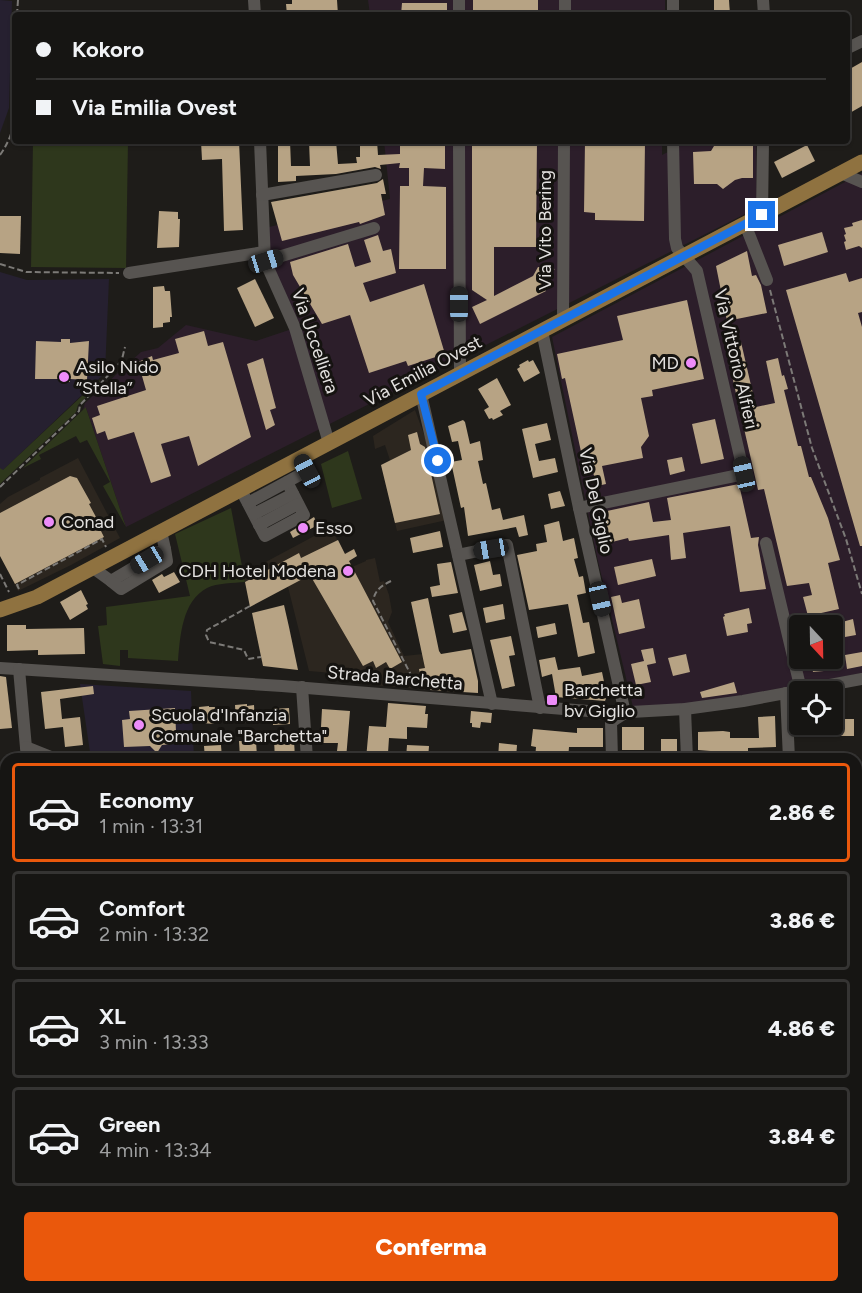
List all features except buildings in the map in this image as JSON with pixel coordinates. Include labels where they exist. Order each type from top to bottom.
[{"type":"main road","name":"Via Emilia Ovest","points":[[7,608],[37,597],[161,531],[250,508],[300,458],[862,162]]},
{"type":"street","name":"Via Uccelliera","points":[[260,144],[265,257],[295,328],[329,443]]},
{"type":"street","points":[[459,144],[460,374]]},
{"type":"street","name":"Via Vito Bering","points":[[563,320],[564,144]]},
{"type":"street","name":"Via Vittorio Alfieri","points":[[579,508],[744,474],[697,271],[677,248],[674,144]]},
{"type":"street","points":[[762,215],[764,144]]},
{"type":"street","points":[[841,173],[862,182]]},
{"type":"street","points":[[262,195],[376,175]]},
{"type":"street","points":[[745,224],[767,280]]},
{"type":"street","points":[[129,273],[265,257],[374,228]]},
{"type":"street","name":"Via Del Giglio","points":[[542,331],[625,713]]},
{"type":"street","points":[[421,394],[492,704]]},
{"type":"street","points":[[292,493],[304,515],[265,536],[250,508],[292,493],[307,471],[300,458]]},
{"type":"street","points":[[93,568],[120,589],[167,561],[161,531]]},
{"type":"street","points":[[766,543],[799,681]]},
{"type":"street","points":[[458,555],[507,545],[540,708]]},
{"type":"street","name":"Strada Barchetta","points":[[0,668],[302,687],[540,708],[625,713],[685,709],[789,692]]},
{"type":"street","points":[[20,669],[26,753]]},
{"type":"street","name":"Strada Barchetta","points":[[843,682],[862,679]]},
{"type":"street","points":[[302,687],[307,753]]},
{"type":"street","points":[[786,693],[789,753]]},
{"type":"street","points":[[685,709],[687,753]]},
{"type":"street","points":[[612,753],[611,722],[625,713]]},
{"type":"path","points":[[0,155],[12,136]]},
{"type":"path","points":[[0,264],[26,272],[47,274],[129,273]]},
{"type":"path","points":[[767,280],[812,448],[846,539],[862,594]]},
{"type":"path","points":[[0,487],[79,411],[80,405],[122,360],[125,347]]},
{"type":"path","points":[[17,585],[102,539]]},
{"type":"path","points":[[0,574],[7,608]]},
{"type":"path","points":[[391,581],[381,585],[373,601],[411,675]]},
{"type":"path","points":[[250,606],[207,630],[206,635],[209,642],[244,650],[248,659],[261,657]]},
{"type":"shaded area","points":[[0,0],[12,1],[9,108],[0,133]]},
{"type":"shaded area","points":[[368,0],[665,0],[665,12],[370,12]]},
{"type":"shaded area","points":[[384,144],[662,144],[662,155],[684,144],[756,144],[757,208],[126,527],[86,408],[83,410],[85,403],[141,352],[158,348],[186,325],[256,341],[301,326],[270,263],[269,227],[390,199]]},
{"type":"shaded area","points":[[862,173],[862,673],[819,681],[789,681],[789,687],[702,703],[633,707],[597,557],[552,337]]},
{"type":"shaded area","name":"Asilo Nido “Stella”","points":[[0,272],[27,280],[109,279],[105,373],[2,471],[0,468]]},
{"type":"shaded area","points":[[415,410],[430,451],[447,520],[397,531],[381,465],[390,460],[385,445],[375,449],[373,436]]},
{"type":"shaded area","name":"Conad","points":[[78,458],[120,538],[18,591],[0,556],[0,504],[40,478]]},
{"type":"shaded area","points":[[333,526],[344,553],[354,549],[357,556],[349,561],[352,567],[375,558],[380,582],[384,581],[389,595],[392,612],[388,622],[404,656],[423,654],[430,690],[361,684],[355,675],[309,671],[288,587],[269,570],[245,582],[245,573]]},
{"type":"shaded area","name":"Scuola d'Infanzia Comunale \"Barchetta\"","points":[[80,684],[191,691],[194,753],[90,753]]},
{"type":"green space","points":[[33,144],[128,144],[126,268],[31,267]]},
{"type":"green space","points":[[99,380],[101,383],[78,405],[76,412],[0,484],[0,468],[3,470]]},
{"type":"green space","points":[[86,407],[126,527],[103,486],[110,482],[87,440],[80,443],[76,436],[39,455],[41,459],[23,468]]},
{"type":"green space","points":[[348,451],[362,499],[332,508],[321,464]]},
{"type":"green space","points":[[231,508],[245,582],[207,588],[192,602],[184,620],[178,661],[128,658],[128,650],[120,650],[120,666],[103,664],[98,626],[107,625],[106,607],[190,596],[175,534]]},
{"type":"place","name":"MD","points":[[691,363]]},
{"type":"place","name":"Asilo Nido “Stella”","points":[[64,377]]},
{"type":"place","name":"Conad","points":[[49,522]]},
{"type":"place","name":"Esso","points":[[303,528]]},
{"type":"place","name":"CDH Hotel Modena","points":[[348,571]]},
{"type":"place","name":"Barchetta bv Giglio","points":[[552,700]]},
{"type":"place","name":"Scuola d'Infanzia Comunale \"Barchetta\"","points":[[139,725]]},
{"type":"route","points":[[438,461],[421,394],[762,215]]}]
